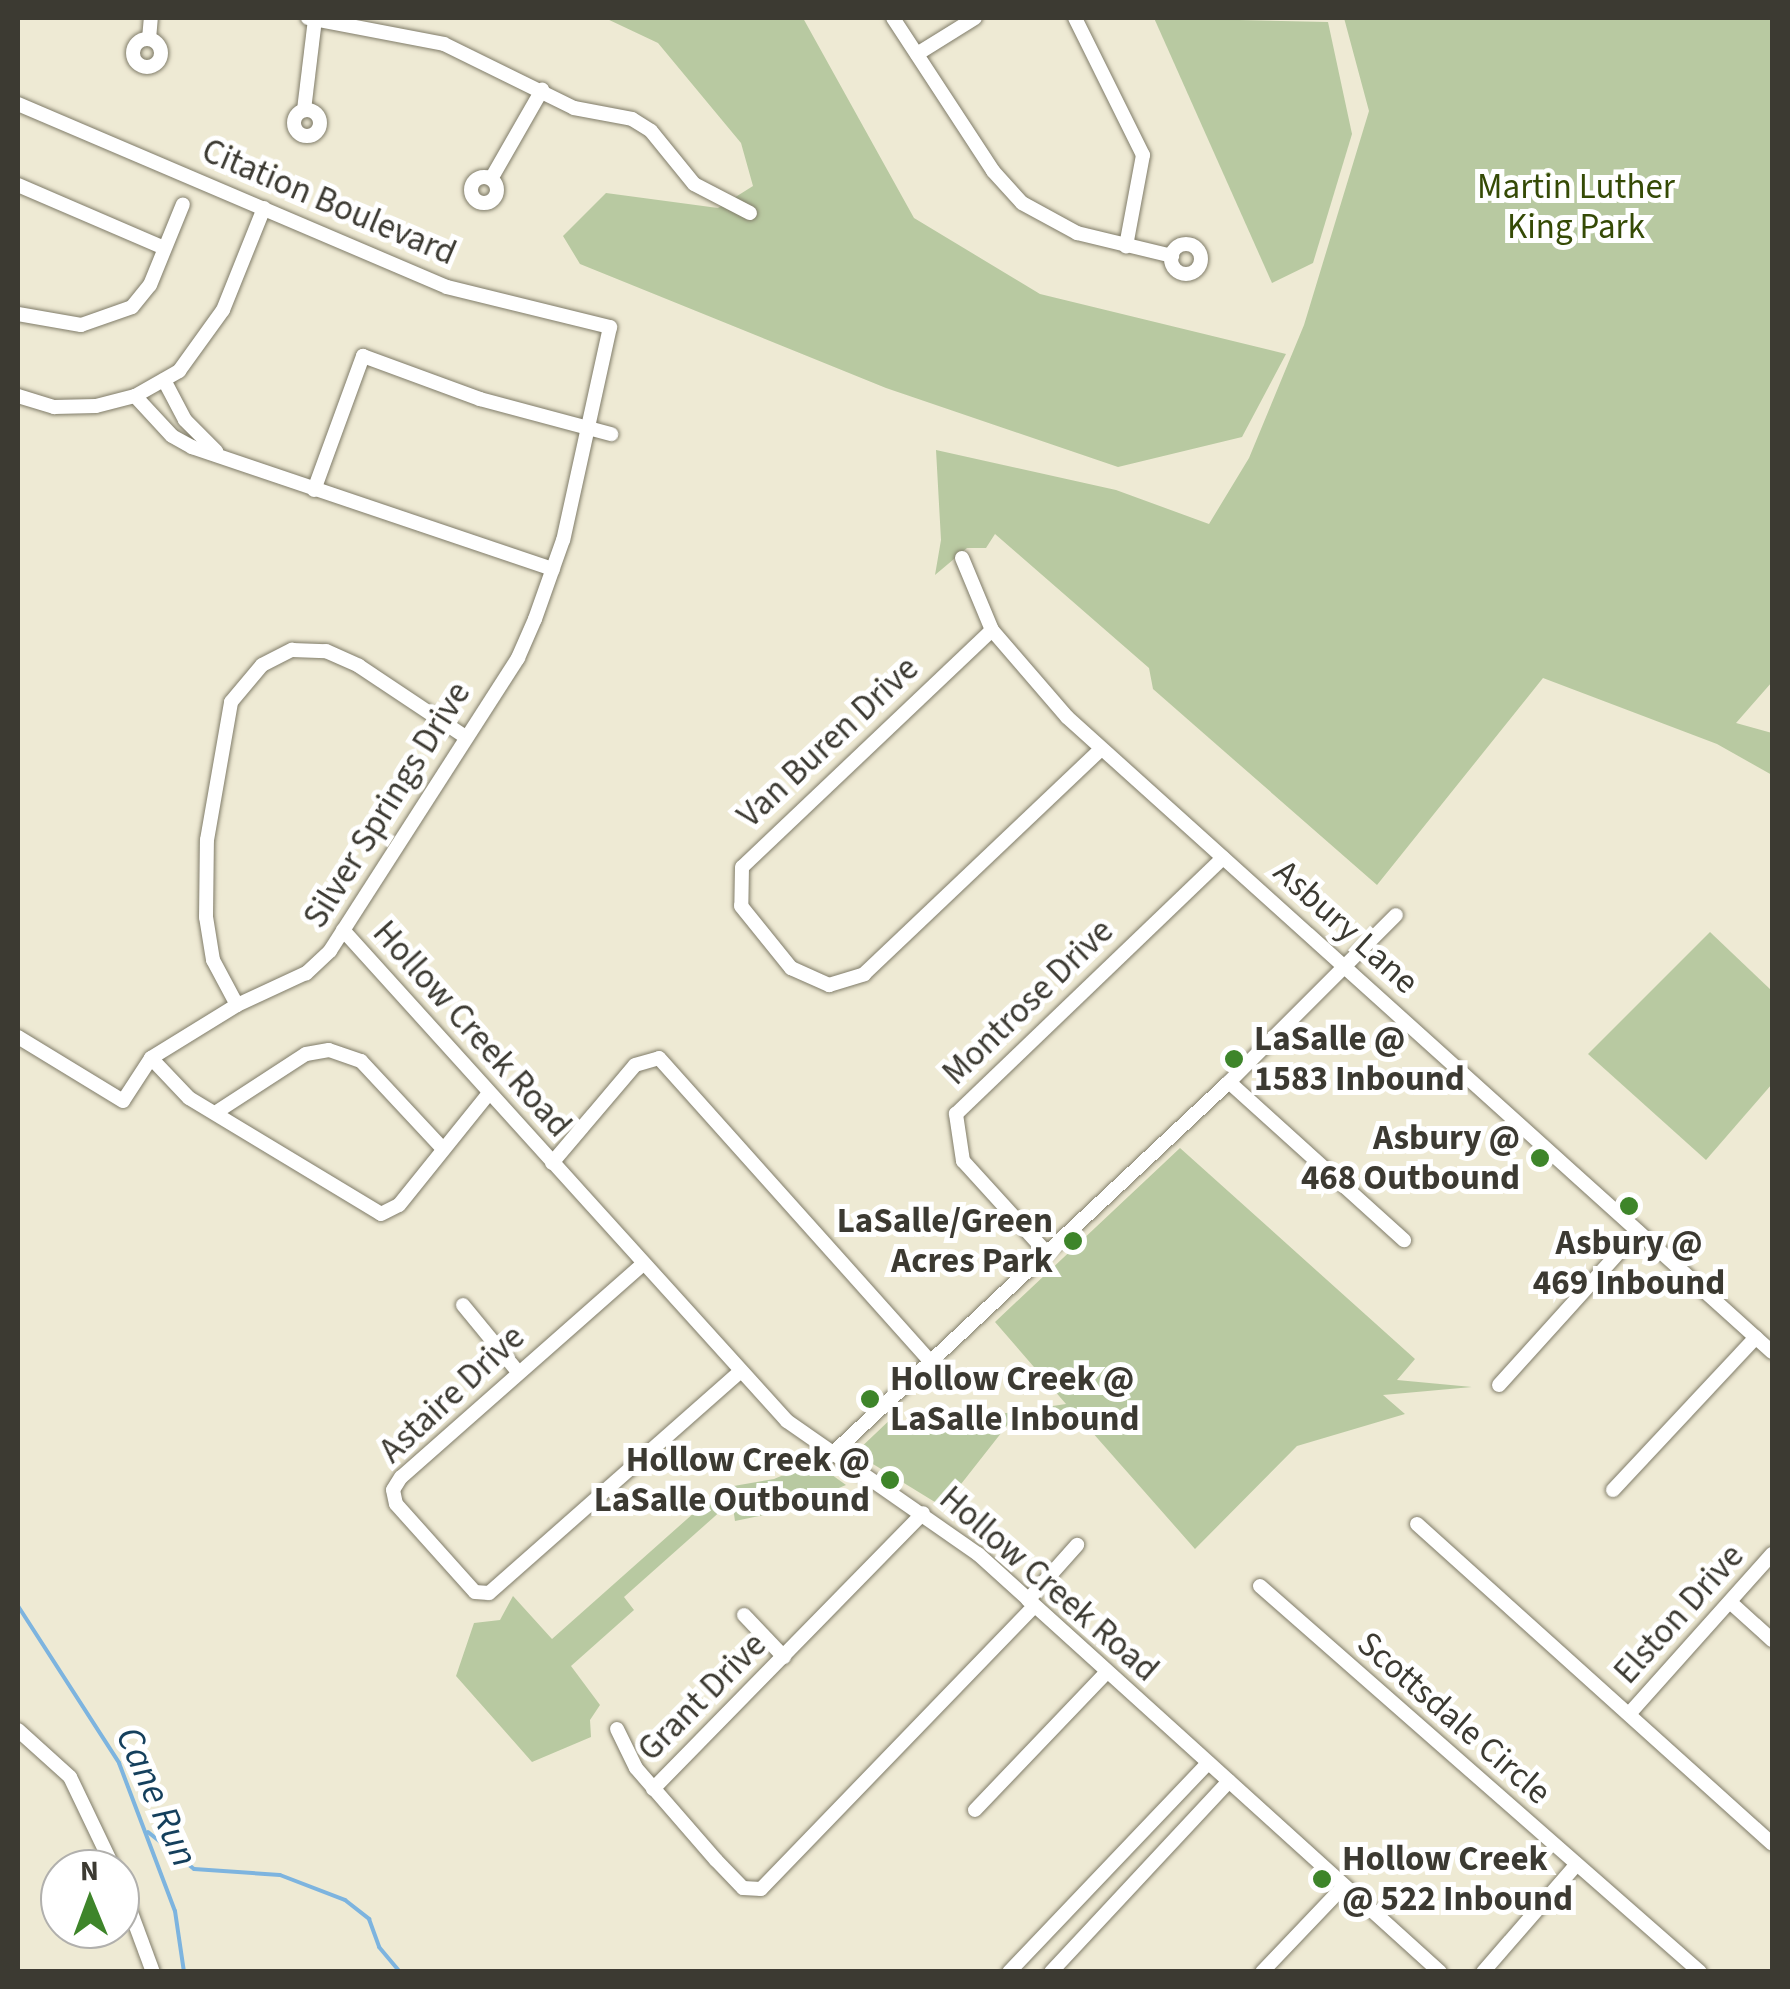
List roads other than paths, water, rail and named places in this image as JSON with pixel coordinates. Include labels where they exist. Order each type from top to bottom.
[{"type":"street","points":[[149,38],[151,18]]},
{"type":"street","points":[[304,110],[312,18],[444,44],[574,108],[644,126],[694,184],[750,213]]},
{"type":"street","points":[[893,18],[1022,203],[1077,234],[1172,256]]},
{"type":"street","points":[[917,54],[975,18]]},
{"type":"street","points":[[1075,18],[1143,155],[1126,246]]},
{"type":"street","points":[[491,179],[542,90]]},
{"type":"street","name":"Citation Boulevard","points":[[22,104],[448,287],[610,328]]},
{"type":"street","points":[[18,185],[164,248]]},
{"type":"street","points":[[18,314],[81,325],[108,320],[132,307],[150,285],[183,204]]},
{"type":"street","points":[[18,396],[54,407],[135,396],[164,380],[205,342],[264,208]]},
{"type":"street","name":"Silver Springs Drive","points":[[18,1037],[122,1101],[151,1058],[238,1005],[306,973],[343,930],[464,736],[518,658],[553,570],[610,328]]},
{"type":"street","points":[[314,490],[363,356],[612,434]]},
{"type":"street","points":[[164,380],[185,420],[220,454]]},
{"type":"street","points":[[135,396],[172,436],[314,490],[553,570]]},
{"type":"street","name":"Asbury Lane","points":[[962,558],[992,630],[1042,692],[1772,1352]]},
{"type":"street","name":"Van Buren Drive","points":[[992,630],[742,867],[741,906],[791,968],[829,985],[864,974],[1101,749]]},
{"type":"street","points":[[238,1005],[213,960],[206,917],[207,840],[231,702],[262,665],[292,650],[326,651],[360,666],[464,736]]},
{"type":"street","name":"Montrose Drive","points":[[1045,1251],[963,1161],[956,1114],[1223,858]]},
{"type":"street","points":[[830,1456],[1229,1082],[1396,914]]},
{"type":"street","name":"Hollow Creek Road","points":[[343,930],[740,1372],[830,1456],[923,1513],[1031,1603],[1434,1970]]},
{"type":"street","points":[[214,1114],[306,1054],[328,1050],[361,1061],[442,1148]]},
{"type":"street","points":[[151,1058],[214,1114],[381,1214],[399,1205],[489,1093]]},
{"type":"street","points":[[552,1163],[635,1066],[659,1058],[929,1360]]},
{"type":"street","points":[[1229,1082],[1404,1240]]},
{"type":"street","points":[[1499,1385],[1638,1231]]},
{"type":"street","name":"Astaire Drive","points":[[644,1264],[518,1372],[394,1490],[396,1504],[475,1592],[498,1588],[740,1372]]},
{"type":"street","points":[[463,1304],[518,1372]]},
{"type":"street","points":[[1613,1490],[1756,1337]]},
{"type":"street","name":"Grant Drive","points":[[923,1513],[653,1789],[735,1880],[761,1889],[1031,1603]]},
{"type":"street","points":[[1417,1524],[1772,1844]]},
{"type":"street","points":[[1031,1603],[1077,1545]]},
{"type":"street","name":"Elston Drive","points":[[1630,1714],[1772,1554]]},
{"type":"street","name":"Scottsdale Circle","points":[[1260,1586],[1700,1972]]},
{"type":"street","points":[[1730,1602],[1772,1640]]},
{"type":"street","points":[[744,1615],[784,1657]]},
{"type":"street","points":[[975,1810],[1108,1672]]},
{"type":"street","points":[[18,1730],[70,1777],[104,1849]]},
{"type":"street","points":[[617,1730],[653,1789]]},
{"type":"street","points":[[1008,1972],[1208,1763]]},
{"type":"street","points":[[1051,1972],[1229,1782]]},
{"type":"street","points":[[1482,1972],[1576,1865]]},
{"type":"street","points":[[1262,1972],[1344,1886]]},
{"type":"street","points":[[140,1937],[153,1972]]},
{"type":"waterway","name":"Cane Run","points":[[18,1606],[119,1763],[175,1911],[184,1972]]},
{"type":"waterway","points":[[148,1832],[194,1869],[280,1875],[345,1900],[369,1919],[379,1947],[400,1972]]},
{"type":"place","name":"LaSalle @ 1583 Inbound","points":[[1234,1059]]},
{"type":"place","name":"Asbury @ 468 Outbound","points":[[1540,1158]]},
{"type":"place","name":"Asbury @ 469 Inbound","points":[[1629,1206]]},
{"type":"place","name":"LaSalle/Green Acres Park","points":[[1073,1241]]},
{"type":"place","name":"Hollow Creek @ LaSalle Inbound","points":[[870,1399]]},
{"type":"place","name":"Hollow Creek @ LaSalle Outbound","points":[[890,1480]]},
{"type":"place","name":"Hollow Creek @ 522 Inbound","points":[[1322,1879]]},
{"type":"park label","name":"Martin Luther King Park","points":[[1576,207]]}]
